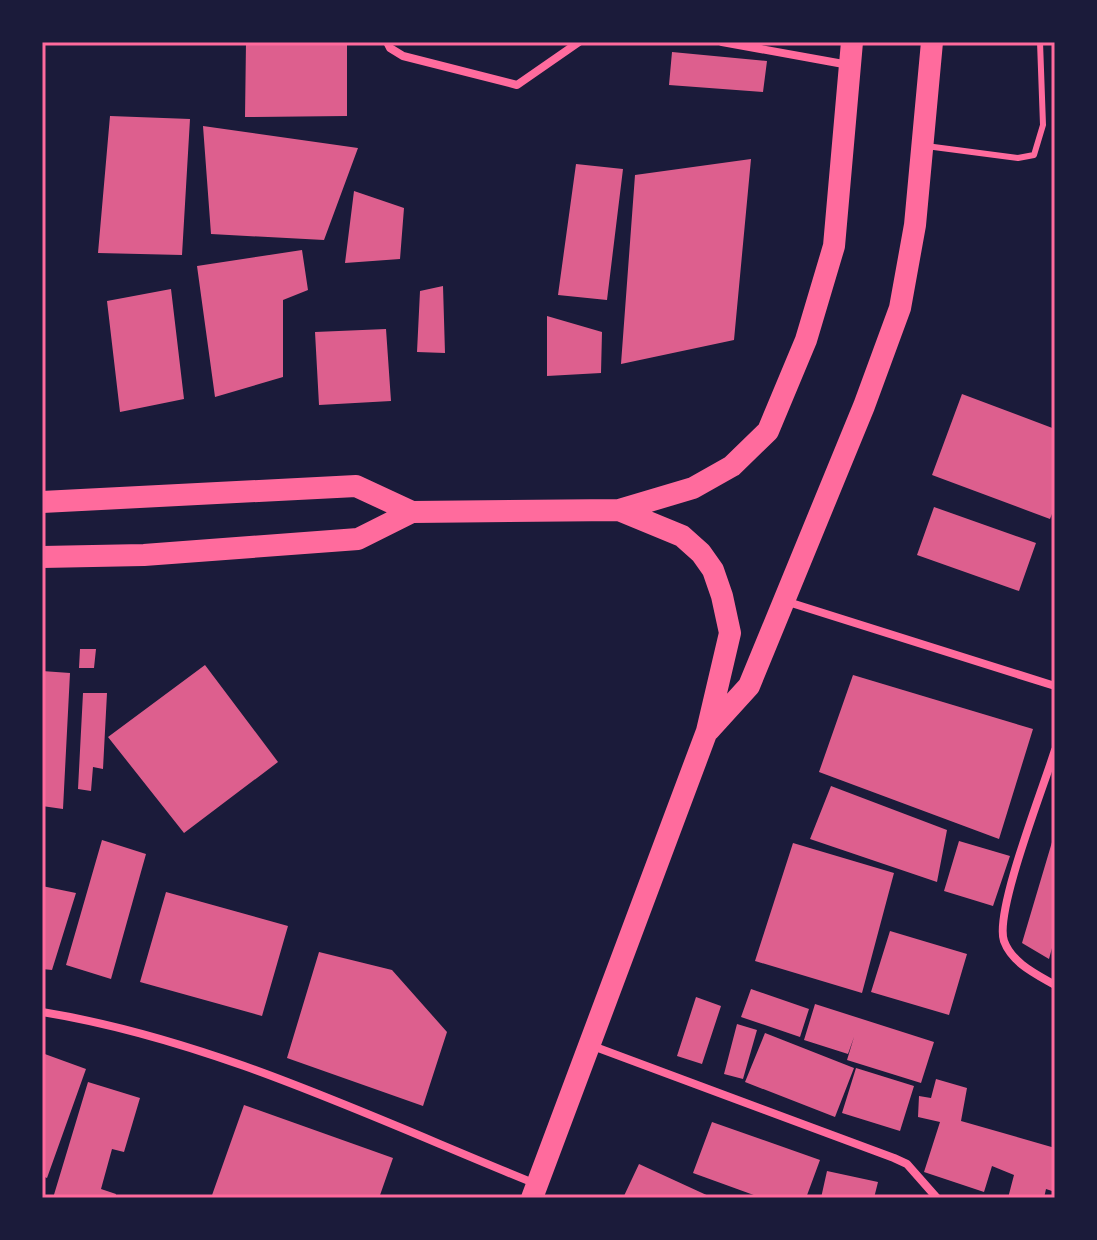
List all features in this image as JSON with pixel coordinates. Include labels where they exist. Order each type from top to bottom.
[{"type":"highway","points":[[42,502],[356,486],[412,512],[619,510],[693,488],[732,466],[768,431],[806,340],[834,246],[852,42]]},
{"type":"highway","points":[[707,731],[749,686],[864,406],[900,308],[915,225],[932,42]]},
{"type":"highway","points":[[534,1191],[707,731],[730,633],[713,570],[701,553],[682,536],[619,510]]},
{"type":"highway","points":[[42,557],[144,555],[358,539],[412,512]]},
{"type":"street","points":[[387,42],[390,48],[403,56],[517,85],[579,42]]},
{"type":"street","points":[[722,42],[850,65]]},
{"type":"street","points":[[783,600],[1055,686]]},
{"type":"street","points":[[1055,750],[1002,921],[1005,945],[1017,961],[1055,985]]},
{"type":"street","points":[[42,1012],[90,1020],[232,1060],[534,1191]]},
{"type":"street","points":[[590,1045],[894,1158],[907,1164],[937,1198]]},
{"type":"lane","points":[[923,145],[1018,158],[1034,155],[1043,125],[1040,42]]},
{"type":"building","points":[[246,42],[347,42],[347,116],[245,117]]},
{"type":"building","points":[[672,52],[767,61],[763,92],[669,85]]},
{"type":"building","points":[[110,116],[190,119],[182,255],[98,253]]},
{"type":"building","points":[[203,126],[358,148],[324,240],[211,234]]},
{"type":"building","points":[[751,159],[734,340],[621,364],[635,175]]},
{"type":"building","points":[[576,164],[623,169],[607,300],[558,295]]},
{"type":"building","points":[[354,191],[404,208],[400,259],[345,263]]},
{"type":"building","points":[[302,250],[308,290],[283,300],[283,377],[215,397],[197,266]]},
{"type":"building","points":[[443,286],[445,353],[417,352],[420,291]]},
{"type":"building","points":[[171,289],[184,399],[120,412],[107,301]]},
{"type":"building","points":[[547,316],[602,332],[601,373],[547,376]]},
{"type":"building","points":[[386,329],[391,401],[319,405],[315,332]]},
{"type":"building","points":[[962,394],[1055,429],[1055,506],[1050,519],[932,475]]},
{"type":"building","points":[[934,507],[1036,543],[1019,591],[917,555]]},
{"type":"building","points":[[80,649],[96,649],[94,668],[79,668]]},
{"type":"building","points":[[205,665],[278,762],[184,833],[108,737]]},
{"type":"building","points":[[42,671],[70,673],[63,809],[42,806]]},
{"type":"building","points":[[853,675],[1033,729],[999,839],[819,772]]},
{"type":"building","points":[[83,693],[107,693],[103,769],[93,767],[91,791],[78,789]]},
{"type":"building","points":[[831,786],[947,830],[937,882],[810,839]]},
{"type":"building","points":[[1055,832],[1055,937],[1049,959],[1022,943]]},
{"type":"building","points":[[102,840],[146,854],[111,979],[66,965]]},
{"type":"building","points":[[959,841],[1010,856],[993,906],[944,891]]},
{"type":"building","points":[[793,843],[894,873],[862,993],[755,961]]},
{"type":"building","points":[[42,886],[76,893],[52,970],[42,969]]},
{"type":"building","points":[[166,892],[288,926],[262,1016],[140,982]]},
{"type":"building","points":[[890,931],[967,954],[949,1015],[871,992]]},
{"type":"building","points":[[319,952],[392,970],[447,1032],[423,1106],[287,1058]]},
{"type":"building","points":[[751,989],[809,1009],[800,1037],[741,1017]]},
{"type":"building","points":[[696,997],[721,1006],[702,1064],[677,1056]]},
{"type":"building","points":[[815,1004],[934,1042],[921,1083],[847,1060],[854,1037],[848,1054],[804,1040]]},
{"type":"building","points":[[737,1024],[757,1030],[743,1079],[724,1074]]},
{"type":"building","points":[[765,1033],[854,1068],[835,1117],[745,1082]]},
{"type":"building","points":[[42,1053],[86,1069],[47,1178],[42,1176]]},
{"type":"building","points":[[856,1068],[914,1086],[900,1131],[842,1113]]},
{"type":"building","points":[[936,1079],[967,1088],[961,1121],[1055,1148],[1052,1191],[1046,1189],[1044,1198],[1008,1198],[1014,1175],[992,1166],[984,1192],[924,1172],[940,1122],[918,1117],[919,1096],[931,1098]]},
{"type":"building","points":[[88,1082],[140,1098],[124,1152],[112,1149],[101,1189],[116,1194],[115,1198],[53,1198]]},
{"type":"building","points":[[244,1105],[393,1158],[379,1198],[211,1198]]},
{"type":"building","points":[[712,1122],[820,1160],[806,1198],[762,1198],[693,1173]]},
{"type":"building","points":[[639,1164],[713,1198],[623,1198]]},
{"type":"building","points":[[827,1171],[878,1182],[874,1198],[821,1198]]}]
